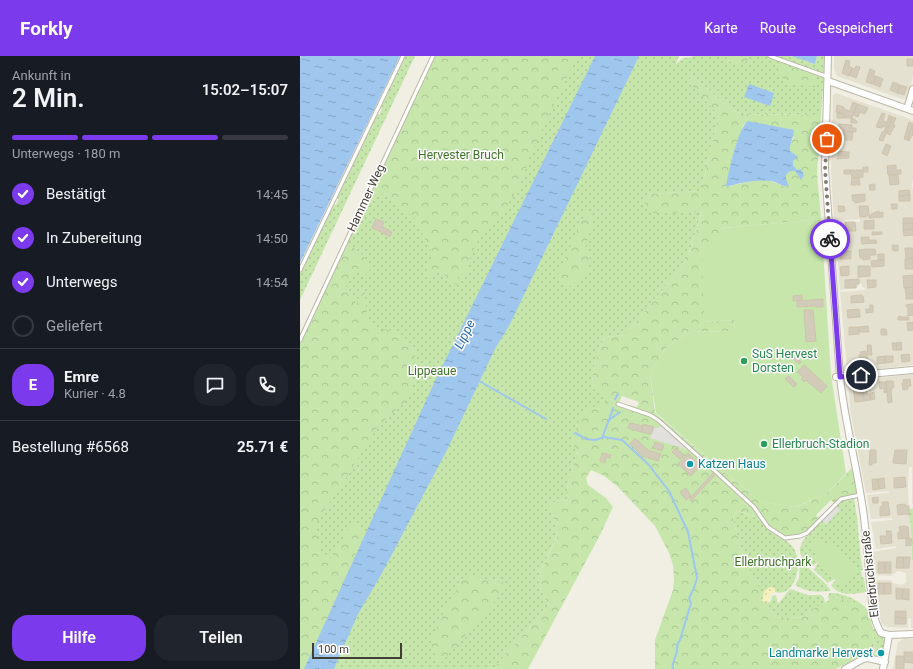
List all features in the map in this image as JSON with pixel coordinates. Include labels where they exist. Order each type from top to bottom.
[{"type":"street","name":"Ellerbruchstraße","points":[[828,56],[825,169],[838,377],[865,527],[873,610],[876,625],[882,633],[889,635]]},
{"type":"street","points":[[828,79],[910,110],[913,89]]},
{"type":"street","points":[[838,377],[913,370]]},
{"type":"street","points":[[884,669],[889,635],[913,634]]},
{"type":"street","points":[[845,669],[863,659],[868,658],[885,662]]},
{"type":"lane","points":[[300,270],[403,56]]},
{"type":"lane","name":"Hammer Weg","points":[[300,340],[433,56]]},
{"type":"lane","points":[[770,56],[828,79]]},
{"type":"lane","points":[[618,404],[650,415],[658,420],[754,507],[768,527],[785,538],[800,536],[807,533],[841,499],[860,494]]},
{"type":"shaded area","points":[[834,56],[913,56],[913,77],[907,97],[902,99],[837,76],[834,69]]},
{"type":"shaded area","points":[[836,93],[913,120],[913,365],[851,372],[847,368],[840,292],[865,290],[865,288],[862,287],[862,284],[859,284],[857,288],[840,290],[835,223],[860,222],[860,219],[834,221],[831,172],[833,95]]},
{"type":"shaded area","points":[[913,374],[913,504],[912,467],[909,467],[908,486],[913,559],[913,628],[911,628],[911,618],[908,619],[908,628],[886,627],[881,623],[875,580],[891,580],[893,583],[901,585],[906,583],[906,573],[898,571],[891,576],[875,575],[872,552],[896,548],[896,546],[876,549],[871,522],[892,520],[892,518],[871,519],[867,495],[889,493],[889,491],[866,493],[851,414],[848,386],[852,381]]},
{"type":"shaded area","points":[[846,398],[868,517],[873,571],[871,573]]},
{"type":"shaded area","points":[[661,425],[688,450],[650,438],[654,427],[660,428]]},
{"type":"shaded area","points":[[836,506],[840,510],[826,524],[823,520]]},
{"type":"shaded area","points":[[905,638],[913,639],[913,669],[893,669],[898,642]]},
{"type":"green space","points":[[405,56],[415,56],[300,300],[300,274],[334,204],[336,205],[339,199],[337,198],[377,114],[380,114],[382,109],[380,108]]},
{"type":"green space","name":"Lippeaue","points":[[434,56],[679,56],[676,64],[683,58],[693,57],[691,56],[725,56],[730,62],[749,59],[748,56],[791,56],[815,64],[817,56],[825,56],[821,115],[741,114],[729,108],[692,75],[689,82],[719,115],[701,191],[647,194],[653,212],[702,211],[686,262],[625,335],[605,337],[599,349],[595,362],[592,388],[614,401],[586,411],[576,427],[577,451],[567,488],[568,500],[549,503],[558,533],[538,577],[540,588],[549,605],[493,669],[300,669],[300,337],[356,224]]},
{"type":"green space","name":"Hervester Bruch","points":[[434,56],[577,56],[531,153],[521,183],[499,219],[479,239],[470,258],[466,274],[457,275],[460,285],[452,284],[438,268],[431,276],[426,271],[433,256],[415,219],[394,201],[373,189],[347,243],[362,254],[370,267],[369,275],[356,272],[344,282],[356,306],[364,284],[367,316],[377,334],[384,329],[400,333],[416,349],[411,396],[377,428],[316,524],[320,550],[332,559],[351,523],[365,533],[304,669],[300,669],[300,342]]},
{"type":"green space","points":[[725,56],[748,56],[749,59],[743,64],[730,62]]},
{"type":"green space","points":[[781,64],[815,75],[815,87],[790,84],[774,71]]},
{"type":"green space","points":[[692,75],[729,108],[741,114],[821,115],[817,173],[821,219],[723,228],[704,322],[734,320],[735,331],[690,332],[665,349],[650,374],[655,413],[760,502],[796,507],[826,494],[855,465],[860,494],[841,499],[835,504],[831,500],[816,515],[820,519],[812,528],[801,535],[785,538],[750,515],[737,511],[733,518],[740,546],[753,578],[758,586],[762,601],[776,617],[804,617],[809,611],[835,597],[856,603],[869,611],[873,630],[875,660],[868,658],[864,654],[836,669],[655,669],[655,640],[673,590],[673,565],[669,553],[655,526],[617,486],[604,476],[591,470],[586,478],[588,485],[606,498],[613,507],[600,535],[528,669],[493,669],[549,605],[540,588],[538,577],[558,534],[549,503],[568,500],[567,488],[577,451],[571,442],[581,417],[592,407],[613,401],[602,396],[592,388],[595,362],[599,349],[605,337],[625,335],[686,262],[702,212],[653,213],[645,204],[647,194],[701,191],[719,115],[688,82]],"holes":[[[744,124],[794,137],[789,146],[793,165],[797,170],[798,176],[795,171],[790,171],[786,175],[785,179],[789,186],[771,181],[759,180],[726,187],[734,151]],[[622,396],[639,402],[637,407],[619,403]]]},
{"type":"green space","points":[[587,210],[595,216],[585,248],[590,256],[589,270],[568,288],[556,278]]},
{"type":"green space","name":"SuS Hervest Dorsten","points":[[821,219],[831,375],[846,473],[826,494],[795,507],[760,502],[656,413],[650,374],[665,349],[690,332],[735,331],[734,320],[704,322],[702,252],[724,228]]},
{"type":"green space","points":[[854,498],[863,570],[861,570],[866,592],[847,594],[834,589],[831,585],[836,580],[842,587],[829,543],[814,558],[817,562],[812,567],[804,561],[800,548],[802,542],[811,531],[823,520],[826,524],[839,510],[836,506],[843,500]]},
{"type":"green space","points":[[913,508],[913,559],[912,559],[909,509]]},
{"type":"green space","name":"Ellerbruchpark","points":[[737,511],[760,520],[768,529],[788,542],[796,553],[798,566],[792,586],[782,593],[775,592],[775,589],[770,587],[768,603],[771,601],[772,596],[776,595],[778,604],[790,589],[808,595],[821,595],[824,598],[825,603],[809,611],[804,617],[776,617],[762,601],[758,586],[753,579],[740,546],[733,518]]},
{"type":"green space","points":[[817,535],[827,545],[829,543],[858,571],[842,587],[813,559],[816,555],[807,546]]},
{"type":"green space","points":[[801,561],[826,584],[831,591],[812,591],[795,585],[799,578]]},
{"type":"green space","points":[[818,563],[834,579],[828,583],[814,570]]},
{"type":"green space","points":[[466,575],[510,584],[440,664],[430,645],[445,608]]},
{"type":"green space","points":[[830,593],[841,594],[851,598],[869,611],[844,599],[835,597],[829,602],[828,595]]},
{"type":"green space","points":[[877,628],[888,636],[884,661],[876,660],[873,630]]},
{"type":"sand","points":[[770,587],[775,588],[775,592],[770,595],[768,603],[762,601],[764,591]]},
{"type":"water","points":[[301,56],[400,56],[300,263],[300,58]]},
{"type":"water","name":"Lippe","points":[[595,56],[639,56],[510,324],[495,349],[447,450],[381,575],[358,614],[334,669],[304,669],[434,383]]},
{"type":"water","points":[[791,56],[817,56],[815,64]]},
{"type":"water","points":[[749,84],[774,93],[770,106],[744,97]]},
{"type":"water","points":[[748,121],[794,130],[790,151],[798,157],[793,161],[793,165],[797,170],[801,169],[804,175],[801,180],[795,171],[790,171],[786,175],[789,186],[784,186],[771,181],[754,181],[726,187],[737,141],[744,125]]},
{"type":"building","points":[[907,59],[913,59],[913,66],[907,66]]},
{"type":"building","points":[[846,60],[850,61],[849,67],[852,68],[849,76],[842,73]]},
{"type":"building","points":[[856,66],[860,67],[856,78],[849,75],[852,68],[855,69]]},
{"type":"building","points":[[870,69],[875,71],[873,76],[876,76],[873,84],[866,82]]},
{"type":"building","points":[[876,76],[883,79],[880,87],[873,84]]},
{"type":"building","points":[[893,82],[900,85],[897,93],[890,90]]},
{"type":"building","points":[[900,85],[907,87],[904,95],[897,93]]},
{"type":"building","points":[[853,102],[857,104],[852,118],[845,118],[845,115],[836,112],[837,105],[850,111]]},
{"type":"building","points":[[857,104],[868,108],[865,114],[860,112],[858,117],[853,115]]},
{"type":"building","points":[[837,112],[845,115],[845,118],[837,118]]},
{"type":"building","points":[[882,113],[885,114],[883,121],[886,122],[884,127],[876,127]]},
{"type":"building","points":[[889,115],[892,117],[883,141],[879,140],[882,132],[884,132]]},
{"type":"building","points":[[892,117],[896,118],[893,125],[895,125],[894,128],[890,135],[886,133]]},
{"type":"building","points":[[851,118],[856,120],[857,123],[851,123]]},
{"type":"building","points":[[909,122],[913,124],[907,140],[904,139]]},
{"type":"building","points":[[839,124],[852,125],[852,128],[856,128],[856,132],[838,131]]},
{"type":"building","points":[[913,124],[913,136],[912,135],[909,141],[907,140]]},
{"type":"building","points":[[838,131],[853,132],[852,140],[845,140],[845,135],[838,135]]},
{"type":"building","points":[[886,144],[891,146],[887,156],[882,153]]},
{"type":"building","points":[[838,151],[849,152],[849,155],[838,155]]},
{"type":"building","points":[[838,155],[849,155],[849,158],[837,159]]},
{"type":"building","points":[[896,165],[896,170],[901,170],[901,174],[888,175],[887,166]]},
{"type":"building","points":[[863,167],[868,167],[868,172],[863,172],[863,177],[852,178],[850,170],[863,170]]},
{"type":"building","points":[[844,170],[850,170],[850,174],[844,174]]},
{"type":"building","points":[[889,175],[898,175],[899,184],[890,185]]},
{"type":"building","points":[[859,177],[860,185],[851,185],[852,178]]},
{"type":"building","points":[[875,184],[875,190],[870,190],[869,185]]},
{"type":"building","points":[[909,190],[910,195],[899,196],[899,191]]},
{"type":"building","points":[[865,194],[865,201],[855,203],[855,201],[853,201],[852,195]]},
{"type":"building","points":[[910,195],[910,201],[899,201],[899,196]]},
{"type":"building","points":[[891,204],[897,204],[897,209],[892,209]]},
{"type":"building","points":[[838,206],[844,206],[845,211],[839,212]]},
{"type":"building","points":[[859,206],[868,206],[869,213],[866,217],[860,217]]},
{"type":"building","points":[[879,211],[879,213],[883,212],[883,217],[869,218],[869,215]]},
{"type":"building","points":[[903,218],[913,218],[913,223],[903,224]]},
{"type":"building","points":[[376,219],[384,222],[382,227],[387,229],[385,234],[372,228]]},
{"type":"building","points":[[874,220],[874,229],[864,229],[864,221]]},
{"type":"building","points":[[845,222],[855,222],[856,231],[846,231]]},
{"type":"building","points":[[913,223],[913,229],[903,230],[903,224]]},
{"type":"building","points":[[387,229],[392,232],[390,237],[385,234]]},
{"type":"building","points":[[913,229],[913,235],[904,236],[903,230]]},
{"type":"building","points":[[872,232],[882,232],[882,234],[872,235]]},
{"type":"building","points":[[861,237],[869,237],[869,240],[876,240],[877,243],[862,244]]},
{"type":"building","points":[[892,245],[898,245],[898,251],[893,251]]},
{"type":"building","points":[[905,248],[913,248],[913,258],[906,259]]},
{"type":"building","points":[[875,249],[876,255],[870,255],[870,259],[863,260],[860,258],[859,250]]},
{"type":"building","points":[[851,251],[851,259],[840,259],[840,252]]},
{"type":"building","points":[[878,254],[884,254],[884,260],[878,260]]},
{"type":"building","points":[[913,258],[913,269],[905,269],[905,259]]},
{"type":"building","points":[[884,260],[884,266],[872,267],[871,261]]},
{"type":"building","points":[[849,266],[849,275],[841,276],[840,267]]},
{"type":"building","points":[[858,266],[870,266],[870,276],[858,277]]},
{"type":"building","points":[[913,275],[913,287],[904,288],[903,276]]},
{"type":"building","points":[[859,279],[859,284],[856,284],[856,288],[845,288],[845,280]]},
{"type":"building","points":[[867,280],[876,280],[876,287],[868,288]]},
{"type":"building","points":[[913,287],[913,293],[906,294],[905,288]]},
{"type":"building","points":[[913,293],[913,299],[906,299],[906,294]]},
{"type":"building","points":[[802,295],[802,300],[793,301],[793,296]]},
{"type":"building","points":[[851,296],[863,296],[864,302],[851,303]]},
{"type":"building","points":[[823,299],[823,307],[797,307],[797,301]]},
{"type":"building","points":[[913,304],[913,315],[907,316],[908,309],[906,305]]},
{"type":"building","points":[[870,305],[873,305],[873,312],[866,313],[866,309],[870,309]]},
{"type":"building","points":[[859,309],[860,317],[848,318],[847,310]]},
{"type":"building","points":[[804,310],[813,310],[816,341],[806,342]]},
{"type":"building","points":[[898,317],[909,317],[909,320],[898,320]]},
{"type":"building","points":[[913,322],[913,330],[908,331],[907,323]]},
{"type":"building","points":[[868,326],[869,332],[859,332],[859,327]]},
{"type":"building","points":[[849,327],[859,327],[859,334],[849,335]]},
{"type":"building","points":[[881,329],[886,329],[887,335],[881,335]]},
{"type":"building","points":[[901,342],[902,350],[897,350],[896,343]]},
{"type":"building","points":[[892,343],[896,343],[897,350],[893,350]]},
{"type":"building","points":[[867,345],[871,345],[872,355],[868,355]]},
{"type":"building","points":[[866,351],[869,366],[861,367],[859,355],[861,354],[860,352]]},
{"type":"building","points":[[909,354],[910,361],[902,362],[901,355]]},
{"type":"building","points":[[885,356],[893,356],[893,362],[885,363]]},
{"type":"building","points":[[885,356],[885,363],[877,364],[877,357]]},
{"type":"building","points":[[795,357],[801,362],[799,364],[793,359]]},
{"type":"building","points":[[860,360],[861,367],[853,368],[852,361]]},
{"type":"building","points":[[804,365],[827,386],[821,393],[806,380],[804,382],[801,379],[803,377],[797,372]]},
{"type":"building","points":[[789,376],[797,384],[794,387],[785,379]]},
{"type":"building","points":[[910,379],[911,386],[908,386],[908,389],[903,390],[903,380]]},
{"type":"building","points":[[886,381],[893,381],[894,387],[891,390],[892,402],[888,403]]},
{"type":"building","points":[[879,382],[886,382],[887,392],[884,393],[884,388],[880,389]]},
{"type":"building","points":[[869,383],[870,390],[867,390],[867,395],[870,394],[870,400],[864,401],[862,384]]},
{"type":"building","points":[[862,384],[864,401],[855,402],[853,387],[855,387],[855,385]]},
{"type":"building","points":[[874,392],[875,399],[870,400],[870,394]]},
{"type":"building","points":[[630,423],[643,426],[641,432],[628,428]]},
{"type":"building","points":[[643,424],[654,427],[651,434],[641,432]]},
{"type":"building","points":[[635,438],[648,450],[661,454],[658,461],[642,456],[630,444]]},
{"type":"building","points":[[655,442],[664,445],[662,451],[653,448]]},
{"type":"building","points":[[676,448],[684,455],[680,459],[672,452]]},
{"type":"building","points":[[870,450],[876,450],[876,463],[872,463],[872,465],[869,465]]},
{"type":"building","points":[[895,450],[907,450],[906,464],[893,463]]},
{"type":"building","points":[[602,453],[611,455],[610,458],[606,457],[605,463],[600,461]]},
{"type":"building","name":"Katzen Haus","points":[[688,453],[701,465],[691,476],[678,464]]},
{"type":"building","points":[[713,473],[715,475],[691,501],[690,498]]},
{"type":"building","points":[[905,477],[906,487],[894,488],[894,478]]},
{"type":"building","points":[[884,478],[885,488],[879,489],[878,479]]},
{"type":"building","points":[[872,479],[878,479],[879,489],[873,490]]},
{"type":"building","points":[[686,488],[691,496],[686,500],[680,492]]},
{"type":"building","points":[[878,497],[878,503],[873,503],[872,498]]},
{"type":"building","points":[[882,502],[888,502],[890,515],[880,516],[880,507],[883,506]]},
{"type":"building","points":[[905,504],[906,506],[909,506],[909,515],[898,515],[897,505]]},
{"type":"building","points":[[899,527],[908,527],[909,538],[898,539],[898,532],[900,532]]},
{"type":"building","points":[[886,531],[891,531],[892,543],[881,544],[880,536],[887,536]]},
{"type":"building","points":[[906,539],[912,539],[912,545],[906,546]]},
{"type":"building","points":[[897,557],[903,557],[903,568],[896,568]]},
{"type":"building","points":[[903,557],[910,557],[909,568],[903,568]]},
{"type":"building","points":[[878,562],[885,562],[885,573],[878,573]]},
{"type":"building","points":[[885,562],[891,562],[891,573],[885,573]]},
{"type":"building","points":[[878,583],[884,583],[884,594],[878,594]]},
{"type":"building","points":[[884,583],[891,583],[891,594],[884,594]]},
{"type":"building","points":[[896,588],[903,589],[902,599],[896,599]]},
{"type":"building","points":[[903,589],[909,589],[909,600],[902,599]]},
{"type":"building","points":[[895,611],[906,611],[906,618],[895,617]]},
{"type":"building","points":[[895,617],[906,618],[906,624],[895,624]]},
{"type":"building","points":[[904,652],[913,652],[913,663],[904,662]]},
{"type":"building","points":[[896,656],[904,656],[904,669],[896,669]]},
{"type":"waterway","points":[[479,381],[546,419]]},
{"type":"waterway","points":[[615,399],[618,394]]},
{"type":"waterway","points":[[609,420],[613,408]]},
{"type":"waterway","points":[[602,438],[609,420],[620,412]]},
{"type":"waterway","points":[[575,433],[586,439],[595,440],[604,437],[622,440],[648,464],[669,491],[688,532],[697,578],[689,598],[691,603],[680,640],[677,645],[673,669]]},
{"type":"way so far","points":[[827,139],[825,169],[830,239]]},
{"type":"place","name":"SuS Hervest Dorsten","points":[[744,361]]},
{"type":"place","name":"Ellerbruch-Stadion","points":[[764,444]]},
{"type":"place","name":"Katzen Haus","points":[[690,464]]},
{"type":"place","name":"Landmarke Hervest","points":[[881,653]]},
{"type":"route","points":[[830,239],[840,377],[861,375]]}]
